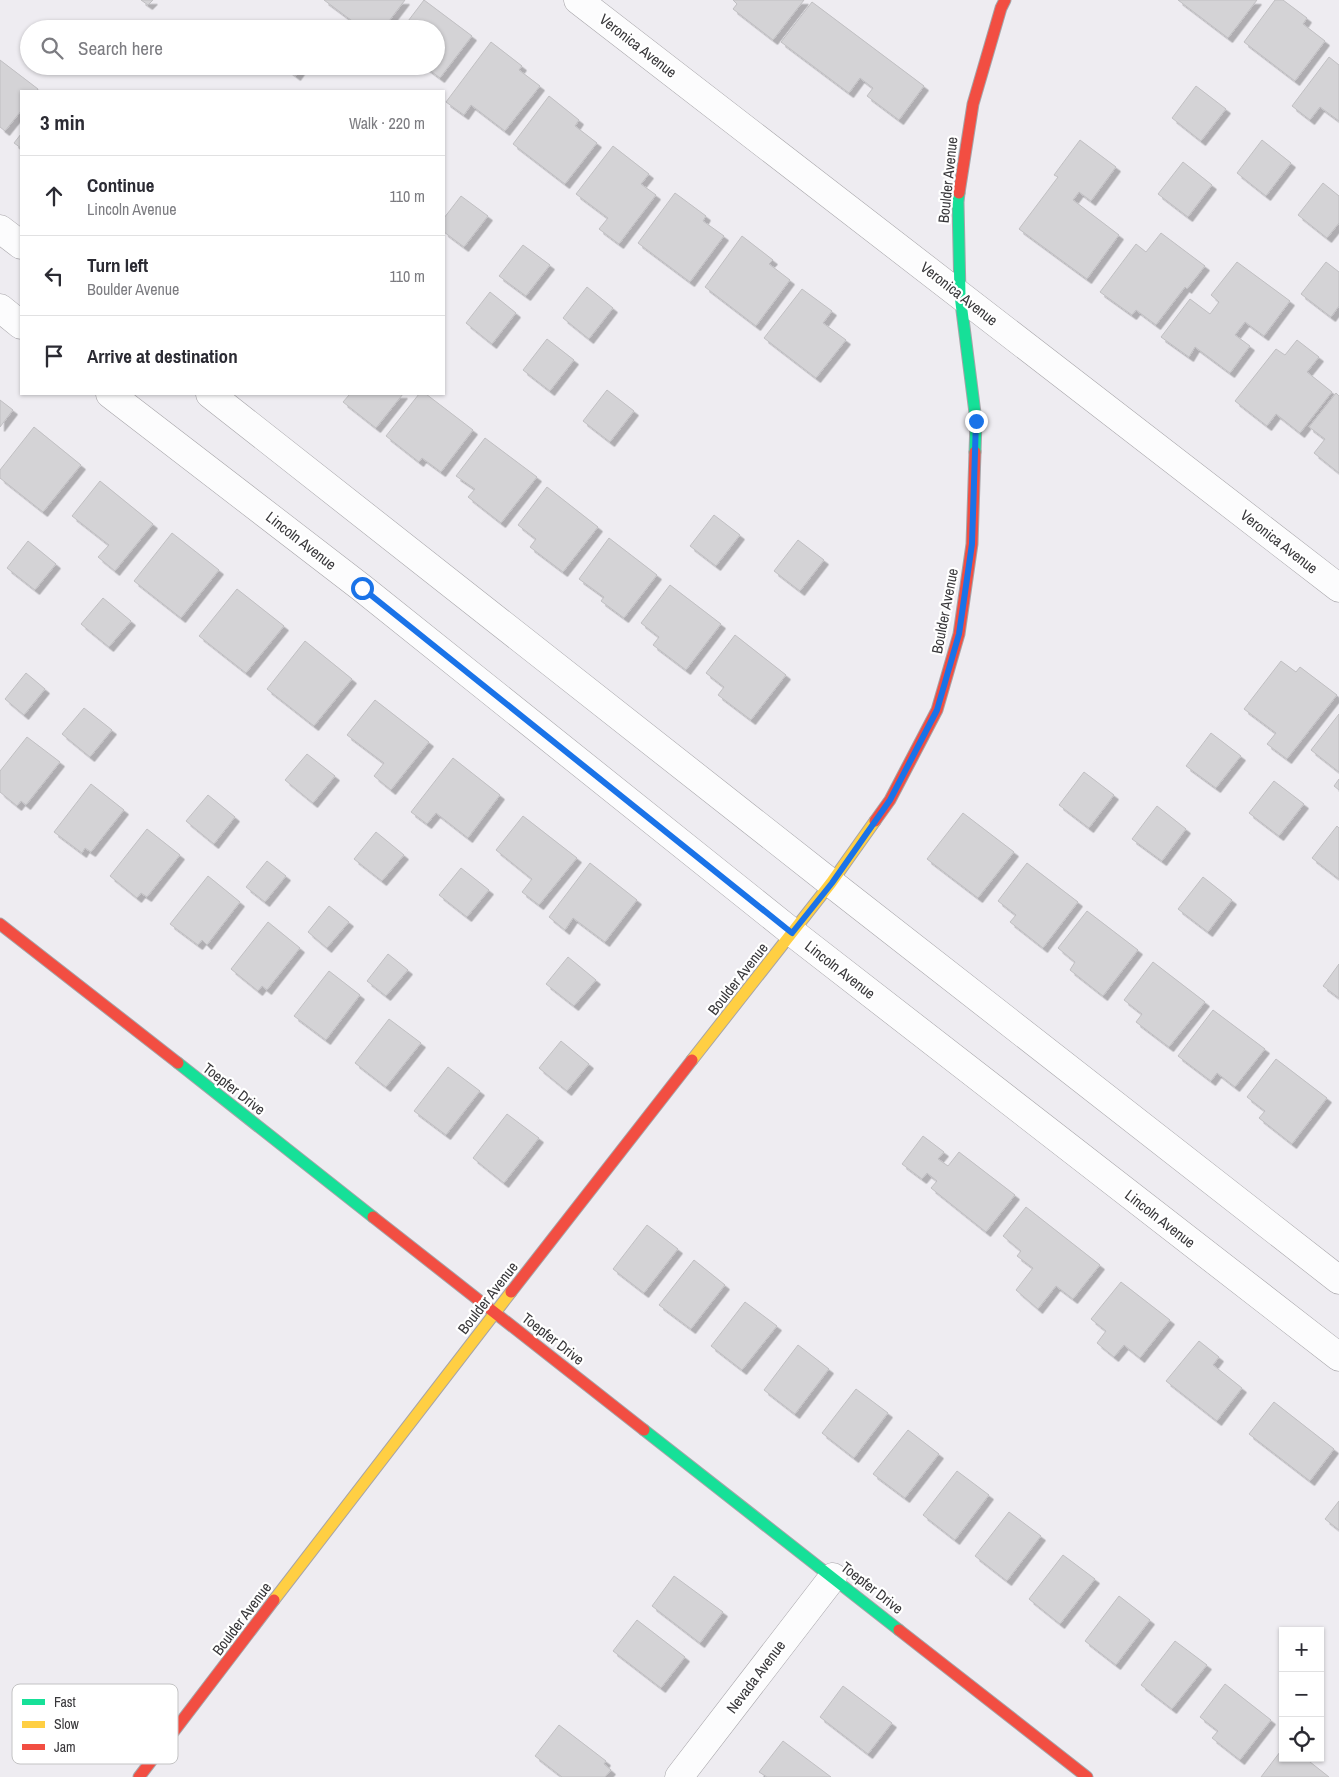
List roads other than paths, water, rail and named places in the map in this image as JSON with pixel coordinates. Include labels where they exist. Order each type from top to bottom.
[{"type":"street","name":"Veronica Avenue","points":[[578,0],[1339,588]]},
{"type":"street","name":"Boulder Avenue","points":[[178,1727],[495,1312],[832,883],[890,800],[937,710],[959,634],[972,544],[976,421],[960,295],[957,225],[960,192],[973,104],[1005,0]]},
{"type":"street","points":[[0,229],[20,244]]},
{"type":"street","points":[[0,308],[20,324]]},
{"type":"street","name":"Lincoln Avenue","points":[[111,395],[362,588],[792,933],[1339,1357]]},
{"type":"street","points":[[211,395],[1339,1280]]},
{"type":"street","name":"Toepfer Drive","points":[[0,924],[1087,1777]]},
{"type":"street","name":"Nevada Avenue","points":[[680,1777],[833,1576]]},
{"type":"street","name":"Boulder Avenue","points":[[140,1777],[150,1764]]}]
